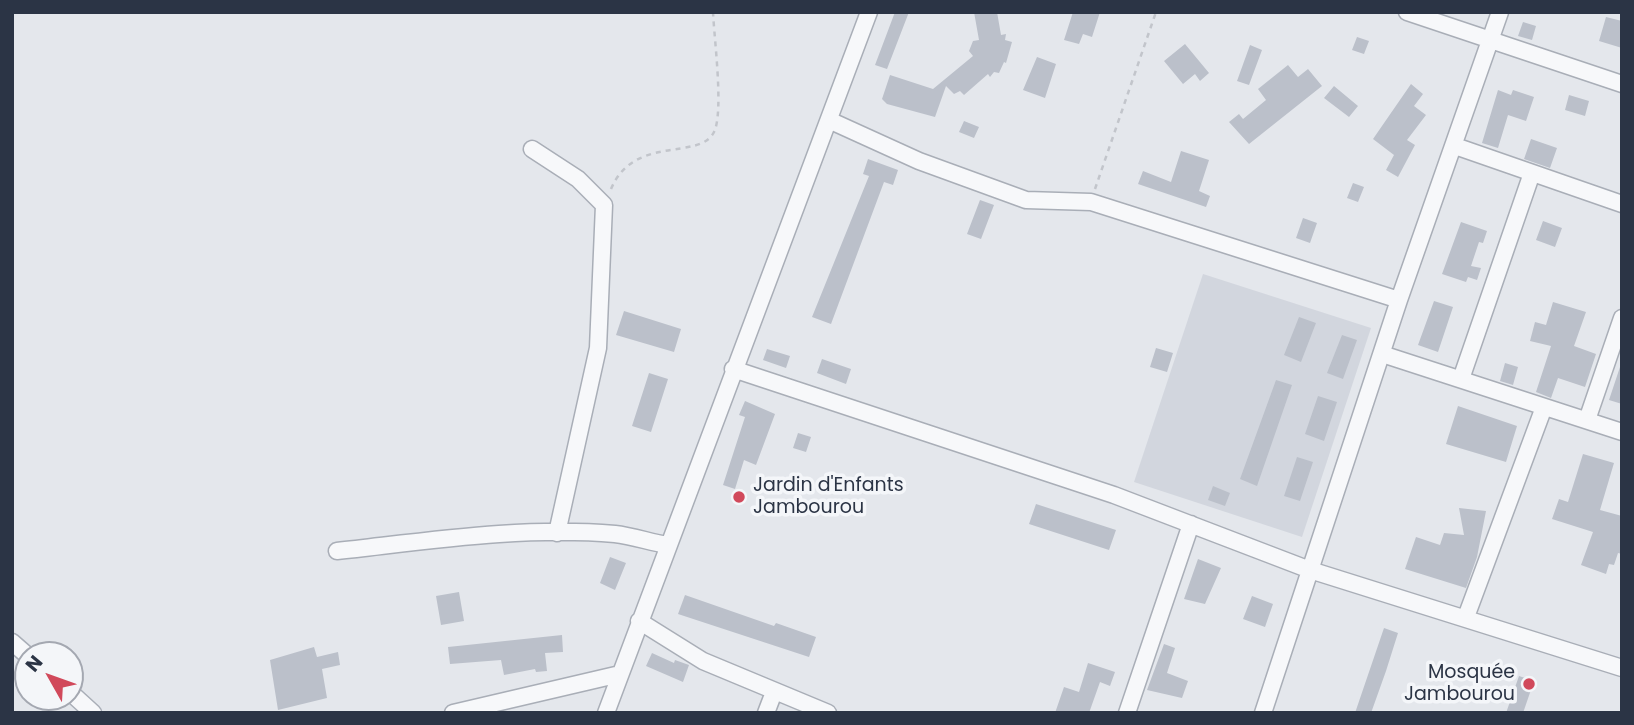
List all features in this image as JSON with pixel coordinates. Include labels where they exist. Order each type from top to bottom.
[{"type":"street","points":[[606,713],[733,369],[831,121],[869,12]]},
{"type":"street","points":[[1407,12],[1622,84]]},
{"type":"street","points":[[1263,713],[1399,300],[1500,12]]},
{"type":"street","points":[[831,121],[919,161],[1026,200],[1091,202],[1399,300]]},
{"type":"street","points":[[1455,146],[1622,204]]},
{"type":"street","points":[[532,149],[578,179],[604,205],[598,348],[557,533]]},
{"type":"street","points":[[1461,379],[1532,173]]},
{"type":"street","points":[[1587,421],[1622,318]]},
{"type":"street","points":[[1382,354],[1622,432]]},
{"type":"street","points":[[733,369],[1114,495],[1310,570],[1622,667]]},
{"type":"street","points":[[1466,618],[1544,407]]},
{"type":"street","points":[[1127,713],[1191,524]]},
{"type":"street","points":[[337,551],[463,537],[557,533],[616,534],[667,545]]},
{"type":"street","points":[[639,621],[703,661],[828,713]]},
{"type":"street","points":[[453,713],[620,674]]},
{"type":"street","points":[[766,713],[774,692]]},
{"type":"path","points":[[604,205],[616,176],[642,155],[702,144],[714,133],[718,111],[713,12]]},
{"type":"path","points":[[1091,202],[1156,12]]},
{"type":"shaded area","points":[[1203,274],[1371,328],[1302,537],[1134,482]]},
{"type":"building","points":[[895,12],[909,12],[887,69],[875,65]]},
{"type":"building","points":[[974,12],[997,12],[1001,35],[1006,34],[1005,40],[1012,42],[1006,63],[1004,62],[999,73],[994,72],[990,77],[988,74],[964,95],[960,91],[954,94],[946,86],[935,117],[887,104],[882,99],[890,75],[933,89],[973,56],[969,51],[973,41],[979,40]]},
{"type":"building","points":[[1073,12],[1100,12],[1092,37],[1083,34],[1079,44],[1064,40]]},
{"type":"building","points":[[1606,17],[1622,21],[1622,48],[1599,41]]},
{"type":"building","points":[[1523,22],[1536,26],[1532,40],[1518,36]]},
{"type":"building","points":[[1357,37],[1369,41],[1364,54],[1352,50]]},
{"type":"building","points":[[1185,44],[1209,73],[1200,81],[1195,74],[1183,84],[1164,61]]},
{"type":"building","points":[[1250,45],[1262,50],[1249,85],[1237,81]]},
{"type":"building","points":[[1037,57],[1056,64],[1045,98],[1023,90]]},
{"type":"building","points":[[1288,65],[1298,77],[1308,69],[1322,86],[1249,144],[1229,122],[1239,114],[1243,119],[1266,100],[1258,89]]},
{"type":"building","points":[[1411,84],[1423,94],[1414,106],[1426,115],[1407,140],[1415,145],[1398,177],[1386,170],[1394,155],[1373,139]]},
{"type":"building","points":[[1334,86],[1358,106],[1349,117],[1324,98]]},
{"type":"building","points":[[1498,90],[1511,95],[1513,90],[1534,97],[1526,121],[1508,115],[1498,148],[1482,143]]},
{"type":"building","points":[[1569,95],[1589,101],[1585,116],[1565,110]]},
{"type":"building","points":[[964,121],[979,127],[974,138],[959,132]]},
{"type":"building","points":[[1531,139],[1557,148],[1550,168],[1524,159]]},
{"type":"building","points":[[1181,151],[1209,160],[1199,191],[1210,196],[1206,207],[1138,184],[1143,171],[1171,182]]},
{"type":"building","points":[[868,159],[898,170],[893,185],[884,182],[831,324],[812,317],[869,176],[863,174]]},
{"type":"building","points":[[1353,183],[1364,187],[1358,202],[1347,198]]},
{"type":"building","points":[[980,200],[994,205],[981,239],[967,234]]},
{"type":"building","points":[[1303,218],[1317,223],[1310,243],[1296,238]]},
{"type":"building","points":[[1543,221],[1562,228],[1555,247],[1536,240]]},
{"type":"building","points":[[1461,222],[1487,231],[1483,243],[1479,242],[1471,266],[1481,268],[1477,280],[1468,277],[1466,282],[1442,274]]},
{"type":"building","points":[[1434,301],[1453,307],[1438,352],[1418,345]]},
{"type":"building","points":[[1553,302],[1586,312],[1574,346],[1596,354],[1585,387],[1558,378],[1551,398],[1536,392],[1551,346],[1530,341],[1535,322],[1546,325]]},
{"type":"building","points":[[624,311],[681,329],[674,352],[616,335]]},
{"type":"building","points":[[1299,317],[1316,323],[1301,362],[1284,355]]},
{"type":"building","points":[[1342,335],[1357,340],[1343,379],[1327,373]]},
{"type":"building","points":[[1156,348],[1173,353],[1167,372],[1150,367]]},
{"type":"building","points":[[767,349],[790,356],[786,368],[763,360]]},
{"type":"building","points":[[822,359],[851,369],[846,384],[817,373]]},
{"type":"building","points":[[1505,363],[1518,367],[1513,385],[1500,381]]},
{"type":"building","points":[[1620,367],[1622,368],[1622,404],[1609,400]]},
{"type":"building","points":[[649,373],[668,379],[651,432],[632,426]]},
{"type":"building","points":[[1276,380],[1292,385],[1257,486],[1240,479]]},
{"type":"building","points":[[1318,396],[1337,402],[1324,441],[1305,434]]},
{"type":"building","points":[[745,401],[775,414],[756,465],[744,460],[735,489],[723,485],[745,417],[739,415]]},
{"type":"building","points":[[1458,406],[1517,426],[1506,462],[1446,444]]},
{"type":"building","points":[[798,433],[811,437],[806,452],[793,448]]},
{"type":"building","points":[[1583,454],[1614,463],[1600,510],[1622,516],[1622,554],[1618,553],[1614,565],[1609,564],[1606,574],[1581,565],[1593,532],[1552,519],[1559,499],[1568,502]]},
{"type":"building","points":[[1297,457],[1313,462],[1300,501],[1284,496]]},
{"type":"building","points":[[1213,486],[1230,493],[1225,506],[1208,500]]},
{"type":"building","points":[[1036,504],[1116,530],[1109,550],[1029,524]]},
{"type":"building","points":[[1459,508],[1486,511],[1477,557],[1466,588],[1405,569],[1416,537],[1440,545],[1444,533],[1464,535]]},
{"type":"building","points":[[610,557],[626,563],[615,590],[600,583]]},
{"type":"building","points":[[1198,559],[1221,568],[1205,604],[1184,599]]},
{"type":"building","points":[[459,592],[464,621],[441,625],[436,596]]},
{"type":"building","points":[[685,595],[774,626],[776,623],[816,637],[809,657],[678,614]]},
{"type":"building","points":[[1252,596],[1273,604],[1265,627],[1243,619]]},
{"type":"building","points":[[1384,628],[1398,633],[1386,671],[1371,713],[1355,713]]},
{"type":"building","points":[[562,635],[563,652],[545,653],[547,671],[536,672],[535,669],[504,675],[501,660],[450,664],[448,647]]},
{"type":"building","points":[[1164,644],[1175,648],[1167,673],[1188,681],[1182,698],[1147,690]]},
{"type":"building","points":[[314,647],[317,657],[338,652],[340,665],[322,669],[327,698],[278,710],[270,660]]},
{"type":"building","points":[[652,653],[674,663],[675,660],[689,665],[683,682],[646,666]]},
{"type":"building","points":[[1088,663],[1115,672],[1110,686],[1100,682],[1089,713],[1055,713],[1064,687],[1079,692]]},
{"type":"building","points":[[1519,676],[1534,681],[1523,713],[1506,713]]},
{"type":"place","name":"Jardin d'Enfants Jambourou","points":[[739,497]]},
{"type":"place","name":"Mosquée Jambourou","points":[[1529,684]]}]
